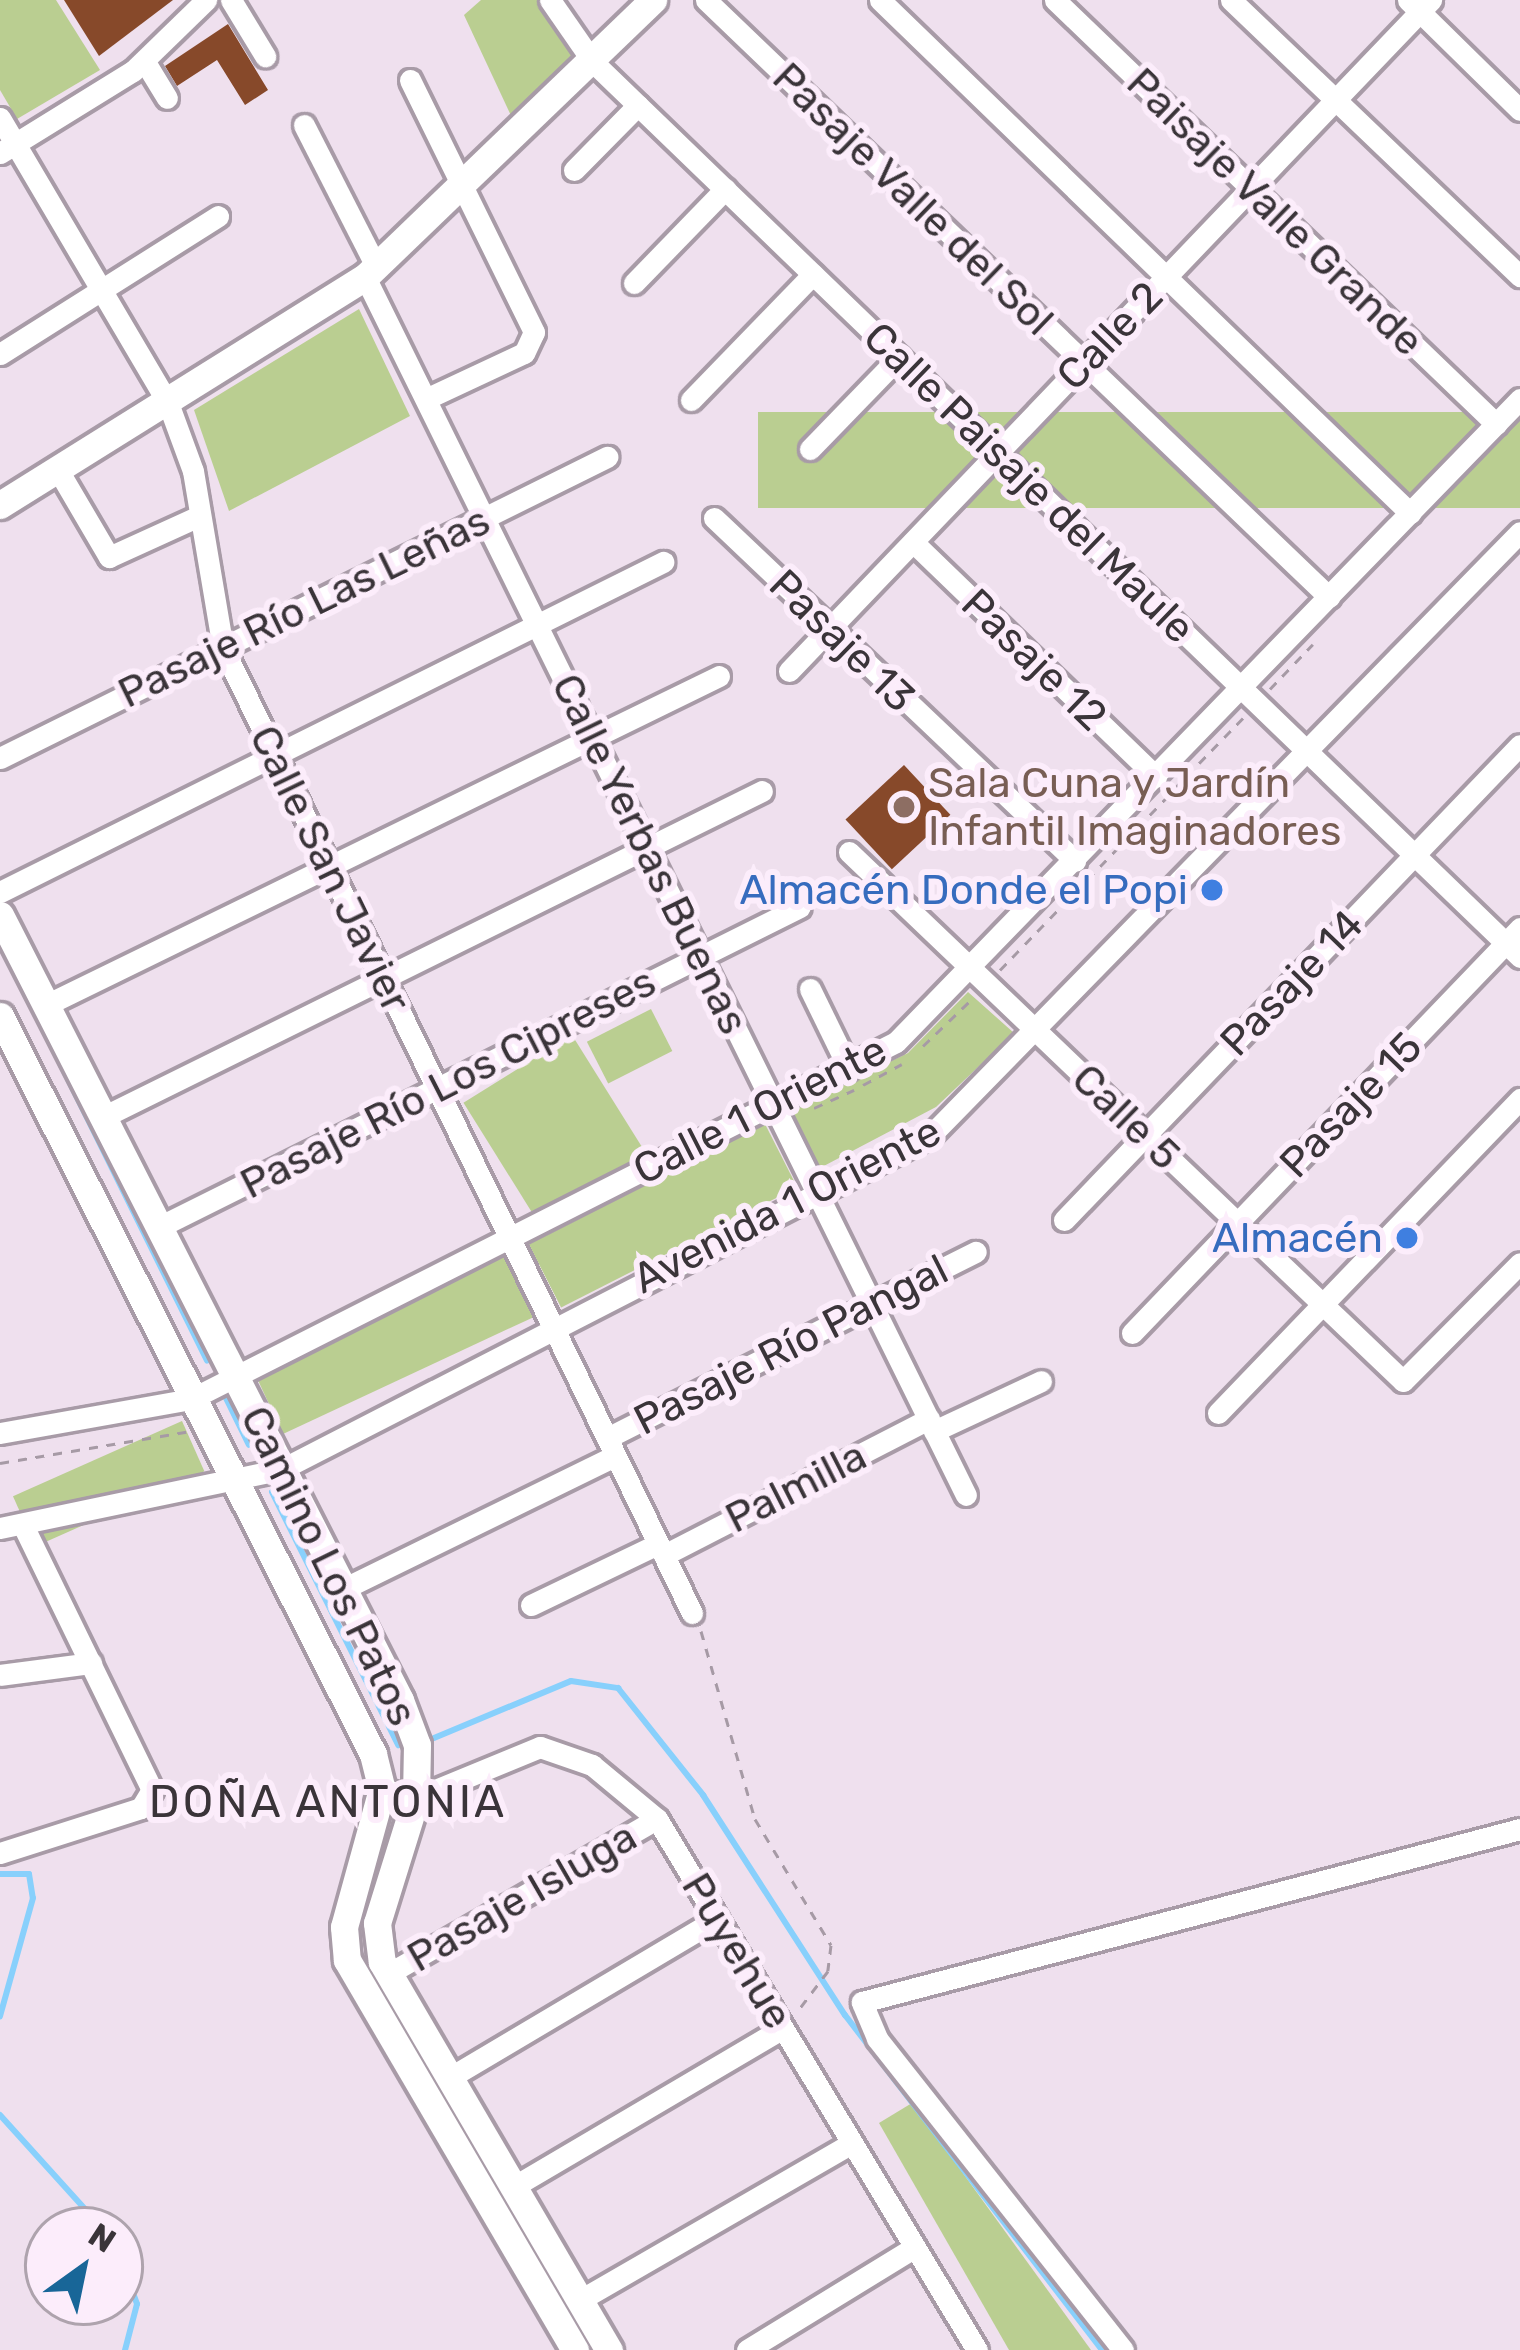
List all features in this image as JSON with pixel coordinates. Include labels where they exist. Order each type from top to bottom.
[{"type":"street","points":[[8,148],[145,62],[206,0]]},
{"type":"street","points":[[231,0],[265,56]]},
{"type":"street","name":"Calle Paisaje del Maule","points":[[550,0],[593,62],[1415,856],[1515,943]]},
{"type":"street","points":[[0,506],[371,273],[466,186],[652,0]]},
{"type":"street","name":"Pasaje Valle del Sol","points":[[706,0],[1329,597]]},
{"type":"street","points":[[880,0],[1410,513]]},
{"type":"street","name":"Paisaje Valle Grande","points":[[1055,0],[1496,424]]},
{"type":"street","points":[[1232,0],[1520,276]]},
{"type":"street","points":[[1420,4],[1520,110]]},
{"type":"street","name":"Calle 2","points":[[789,671],[1251,190],[1420,4]]},
{"type":"street","points":[[145,62],[167,98]]},
{"type":"street","points":[[410,80],[466,186],[534,339],[426,399]]},
{"type":"street","points":[[574,170],[638,105]]},
{"type":"street","name":"Calle San Javier","points":[[0,118],[8,148],[105,292],[168,403],[199,516],[223,649],[692,1613]]},
{"type":"street","name":"Calle Yerbas Buenas","points":[[304,125],[426,399],[966,1495]]},
{"type":"street","points":[[634,283],[725,189]]},
{"type":"street","points":[[0,354],[105,292],[218,216]]},
{"type":"street","points":[[691,400],[813,274]]},
{"type":"street","points":[[810,449],[899,357]]},
{"type":"street","name":"Calle 1 Oriente","points":[[0,1432],[190,1399],[509,1237],[778,1113],[910,1032],[979,976],[1075,861],[1156,777],[1249,695],[1329,597],[1520,399]]},
{"type":"street","name":"Pasaje Río Las Leñas","points":[[0,758],[607,457]]},
{"type":"street","points":[[58,470],[109,557],[199,516]]},
{"type":"street","name":"Pasaje 13","points":[[714,518],[1075,861]]},
{"type":"street","name":"Avenida 1 Oriente","points":[[11,1526],[234,1487],[282,1469],[948,1124],[1040,1034],[1520,532]]},
{"type":"street","name":"Pasaje 12","points":[[913,542],[1156,777]]},
{"type":"street","points":[[0,892],[663,562]]},
{"type":"street","points":[[46,1005],[719,676]]},
{"type":"street","name":"Pasaje 14","points":[[1064,1220],[1520,746]]},
{"type":"street","points":[[103,1117],[762,790]]},
{"type":"street","name":"Calle 5","points":[[849,852],[1403,1381],[1520,1263]]},
{"type":"street","name":"Pasaje Río Los Cipreses","points":[[159,1227],[800,907]]},
{"type":"street","name":"Camino Los Patos","points":[[0,915],[417,1744],[416,1798],[377,1923],[388,1975],[610,2350]]},
{"type":"street","name":"Pasaje 15","points":[[1132,1333],[1515,943]]},
{"type":"street","points":[[810,989],[849,1069]]},
{"type":"street","name":"Camino Los Patos","points":[[0,1016],[382,1789],[344,1928],[347,1960],[575,2350]]},
{"type":"street","points":[[1218,1413],[1520,1099]]},
{"type":"street","name":"Pasaje Río Pangal","points":[[343,1589],[976,1252]]},
{"type":"street","name":"Palmilla","points":[[531,1605],[931,1425],[1041,1381]]},
{"type":"street","points":[[0,1852],[140,1808],[151,1784],[91,1663],[11,1526]]},
{"type":"street","points":[[0,1675],[91,1663]]},
{"type":"street","name":"Puyehue","points":[[416,1798],[539,1747],[592,1765],[656,1819],[977,2350]]},
{"type":"street","points":[[382,1789],[416,1798]]},
{"type":"street","name":"Pasaje Isluga","points":[[388,1975],[656,1819]]},
{"type":"street","points":[[1123,2350],[878,2038],[862,2002],[1520,1829]]},
{"type":"street","points":[[449,2078],[717,1919]]},
{"type":"street","points":[[513,2187],[783,2028]]},
{"type":"street","points":[[543,2295],[565,2303],[852,2143]]},
{"type":"street","points":[[747,2350],[915,2247]]},
{"type":"path","points":[[778,1113],[904,1063],[979,976],[1249,695],[1322,635]]},
{"type":"path","points":[[0,1463],[205,1429]]},
{"type":"path","points":[[692,1613],[755,1819],[831,1945],[828,1971],[783,2028]]},
{"type":"green space","points":[[0,0],[56,0],[100,70],[17,119],[0,90]]},
{"type":"green space","points":[[481,0],[537,0],[586,52],[514,122],[464,15]]},
{"type":"green space","points":[[359,309],[410,416],[229,511],[194,410]]},
{"type":"green space","points":[[758,412],[1520,412],[1520,508],[758,508]]},
{"type":"green space","points":[[968,992],[1014,1033],[936,1107],[820,1168],[790,1110],[908,1053]]},
{"type":"green space","points":[[651,1009],[672,1051],[608,1084],[587,1042]]},
{"type":"green space","points":[[572,1035],[646,1154],[538,1222],[463,1103]]},
{"type":"green space","points":[[765,1124],[797,1187],[561,1308],[529,1244]]},
{"type":"green space","points":[[508,1254],[537,1316],[283,1434],[254,1372]]},
{"type":"green space","points":[[182,1421],[204,1471],[35,1546],[13,1496]]},
{"type":"green space","points":[[912,2103],[1091,2350],[1009,2350],[879,2123]]},
{"type":"building","points":[[64,0],[173,0],[99,56]]},
{"type":"building","points":[[228,24],[268,90],[245,105],[217,60],[177,86],[165,66]]},
{"type":"building","points":[[904,765],[950,815],[892,869],[845,820]]},
{"type":"waterway","points":[[60,1063],[207,1361]]},
{"type":"waterway","points":[[222,1390],[249,1445]]},
{"type":"waterway","points":[[272,1492],[398,1745]]},
{"type":"waterway","points":[[434,1738],[571,1681],[618,1688],[703,1795],[845,2015],[1102,2350]]},
{"type":"waterway","points":[[0,1874],[29,1874],[33,1898],[0,2016]]},
{"type":"waterway","points":[[0,2115],[82,2206]]},
{"type":"waterway","points":[[125,2350],[131,2326]]},
{"type":"place","name":"Sala Cuna y Jardín Infantil Imaginadores","points":[[904,807]]},
{"type":"place","name":"Almacén Donde el Popi","points":[[1212,890]]},
{"type":"place","name":"Almacén","points":[[1407,1238]]},
{"type":"district","name":"DOÑA ANTONIA","points":[[328,1802]]}]
